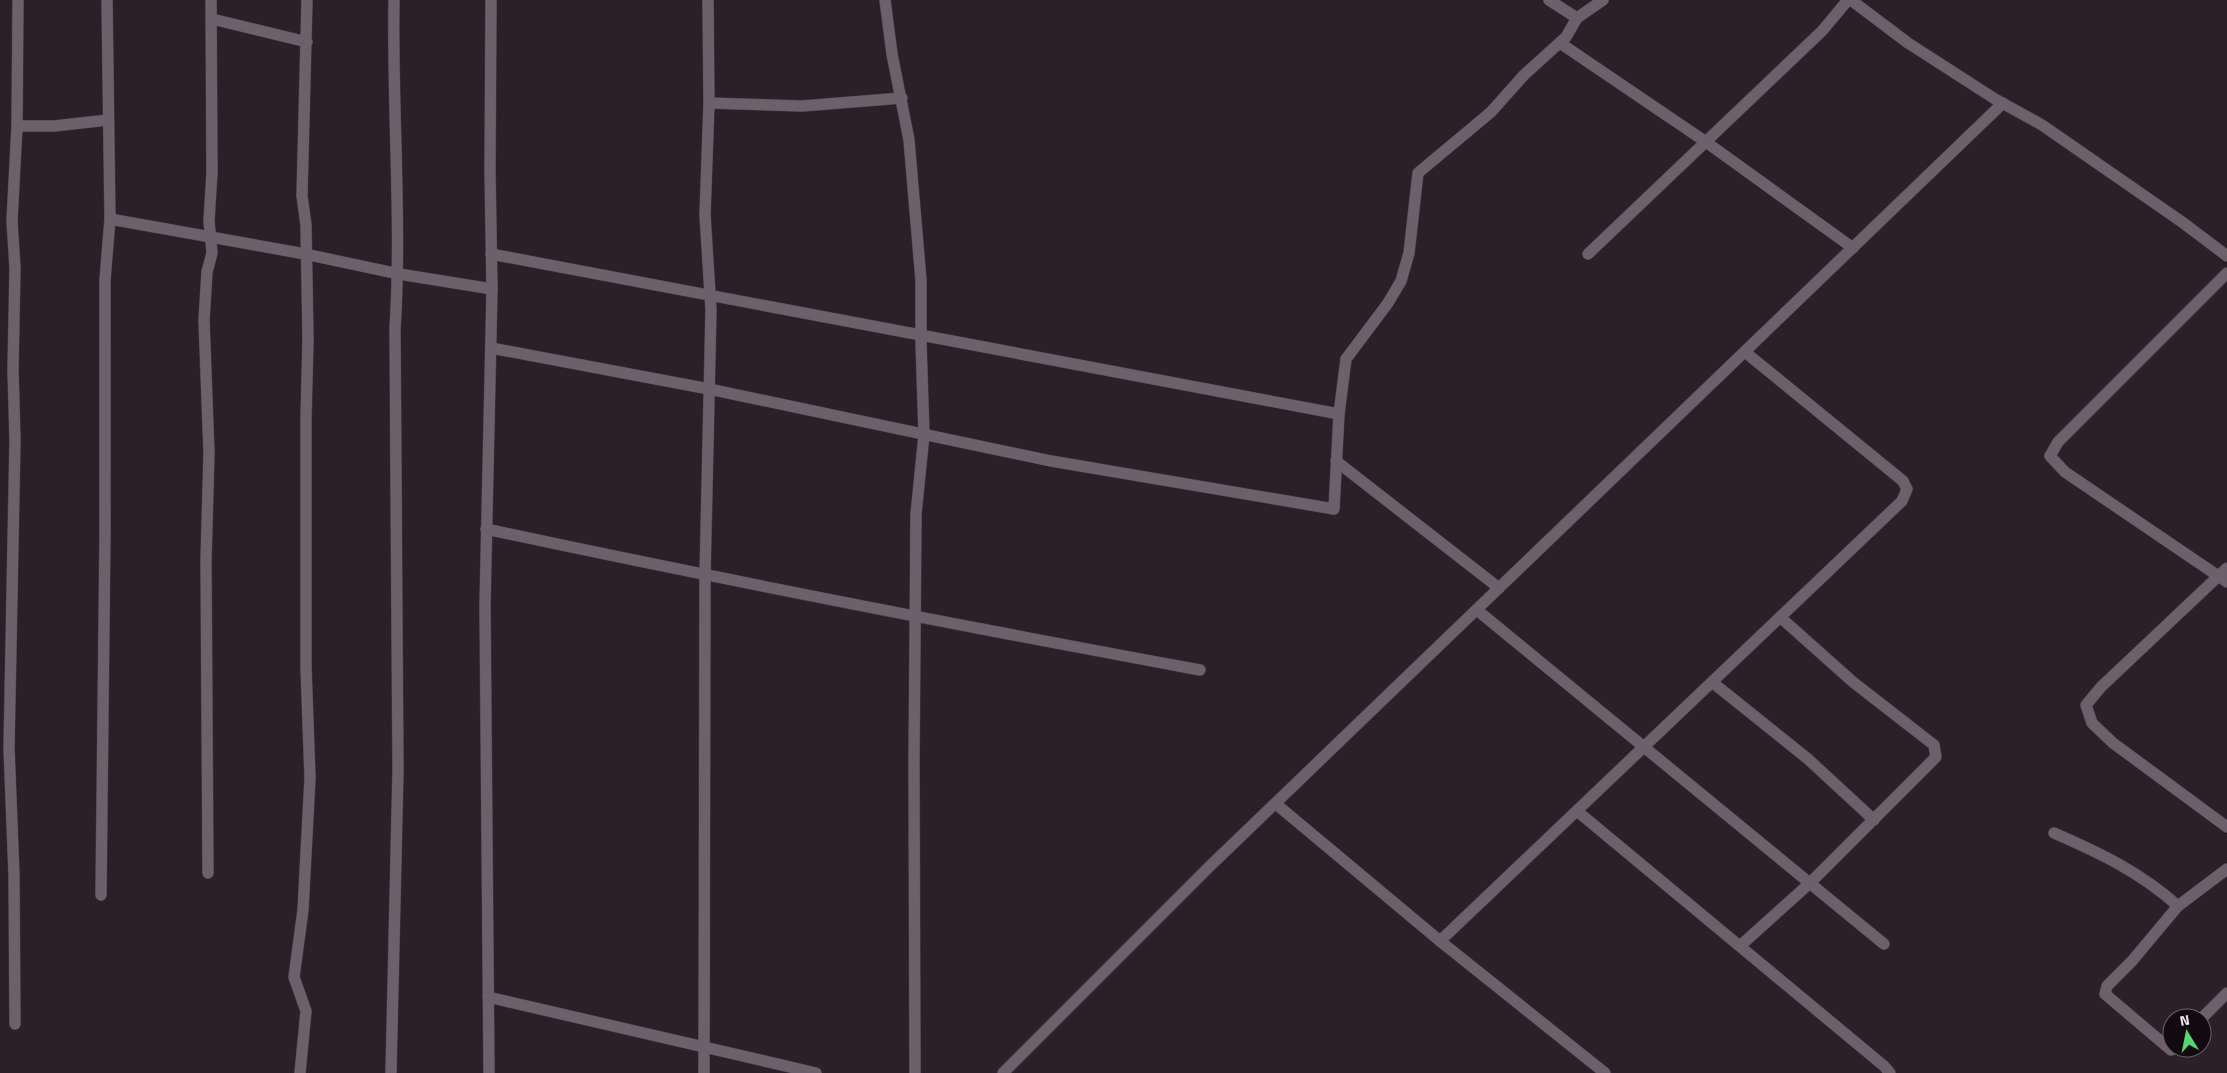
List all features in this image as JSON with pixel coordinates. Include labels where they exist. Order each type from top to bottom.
[{"type":"street","points":[[15,1024],[14,875],[9,748],[15,440],[13,370],[15,268],[12,221],[17,126],[18,0]]},
{"type":"street","points":[[102,895],[105,280],[110,219],[107,0]]},
{"type":"street","points":[[208,873],[206,560],[208,453],[204,320],[207,272],[212,253],[209,221],[212,172],[211,0]]},
{"type":"street","points":[[300,1073],[306,1011],[294,977],[303,910],[310,778],[306,658],[308,339],[305,254],[306,225],[302,196],[307,0]]},
{"type":"street","points":[[392,1073],[398,770],[395,329],[399,274],[393,73],[394,0]]},
{"type":"street","points":[[489,1073],[488,822],[485,721],[486,529],[492,289],[490,172],[491,0]]},
{"type":"street","points":[[704,1073],[705,576],[710,295],[705,215],[709,103],[708,0]]},
{"type":"street","points":[[885,0],[892,54],[909,140],[920,271],[924,435],[916,514],[915,1073]]},
{"type":"street","points":[[1549,0],[1577,18]]},
{"type":"street","points":[[491,348],[709,389],[1051,461],[1334,509],[1339,414],[1346,358],[1388,304],[1401,281],[1409,253],[1418,173],[1492,112],[1524,75],[1566,37],[1577,18],[1602,0]]},
{"type":"street","points":[[1588,254],[1822,31],[1850,0],[1908,43],[2003,104],[2042,125],[2182,222],[2227,256]]},
{"type":"street","points":[[212,19],[307,42]]},
{"type":"street","points":[[1560,43],[1706,142],[1853,248]]},
{"type":"street","points":[[709,103],[802,106],[902,98]]},
{"type":"street","points":[[1003,1073],[1276,804],[2003,104]]},
{"type":"street","points":[[17,126],[54,126],[108,120]]},
{"type":"street","points":[[110,219],[211,239],[305,254],[399,274],[492,289]]},
{"type":"street","points":[[0,222],[12,221]]},
{"type":"street","points":[[491,254],[1339,414]]},
{"type":"street","points":[[2227,272],[2058,442],[2050,456],[2065,472],[2224,576],[2101,687],[2086,705],[2092,723],[2113,743],[2227,827]]},
{"type":"street","points":[[1440,940],[1902,501],[1907,489],[1903,481],[1744,352]]},
{"type":"street","points":[[1336,461],[1499,588]]},
{"type":"street","points":[[486,529],[705,576],[915,618],[1200,670]]},
{"type":"street","points":[[1477,610],[1884,944]]},
{"type":"street","points":[[1740,946],[1810,883],[1936,757],[1934,746],[1853,682],[1780,617]]},
{"type":"street","points":[[1712,682],[1808,759],[1874,820]]},
{"type":"street","points":[[1276,804],[1605,1073]]},
{"type":"street","points":[[1577,811],[1884,1066],[1890,1073]]},
{"type":"street","points":[[2054,833],[2096,851],[2155,885],[2178,906]]},
{"type":"street","points":[[2162,1042],[2105,994],[2107,986],[2132,961],[2178,906],[2227,869]]},
{"type":"street","points":[[2212,1008],[2227,993]]},
{"type":"street","points":[[488,997],[816,1073]]}]
